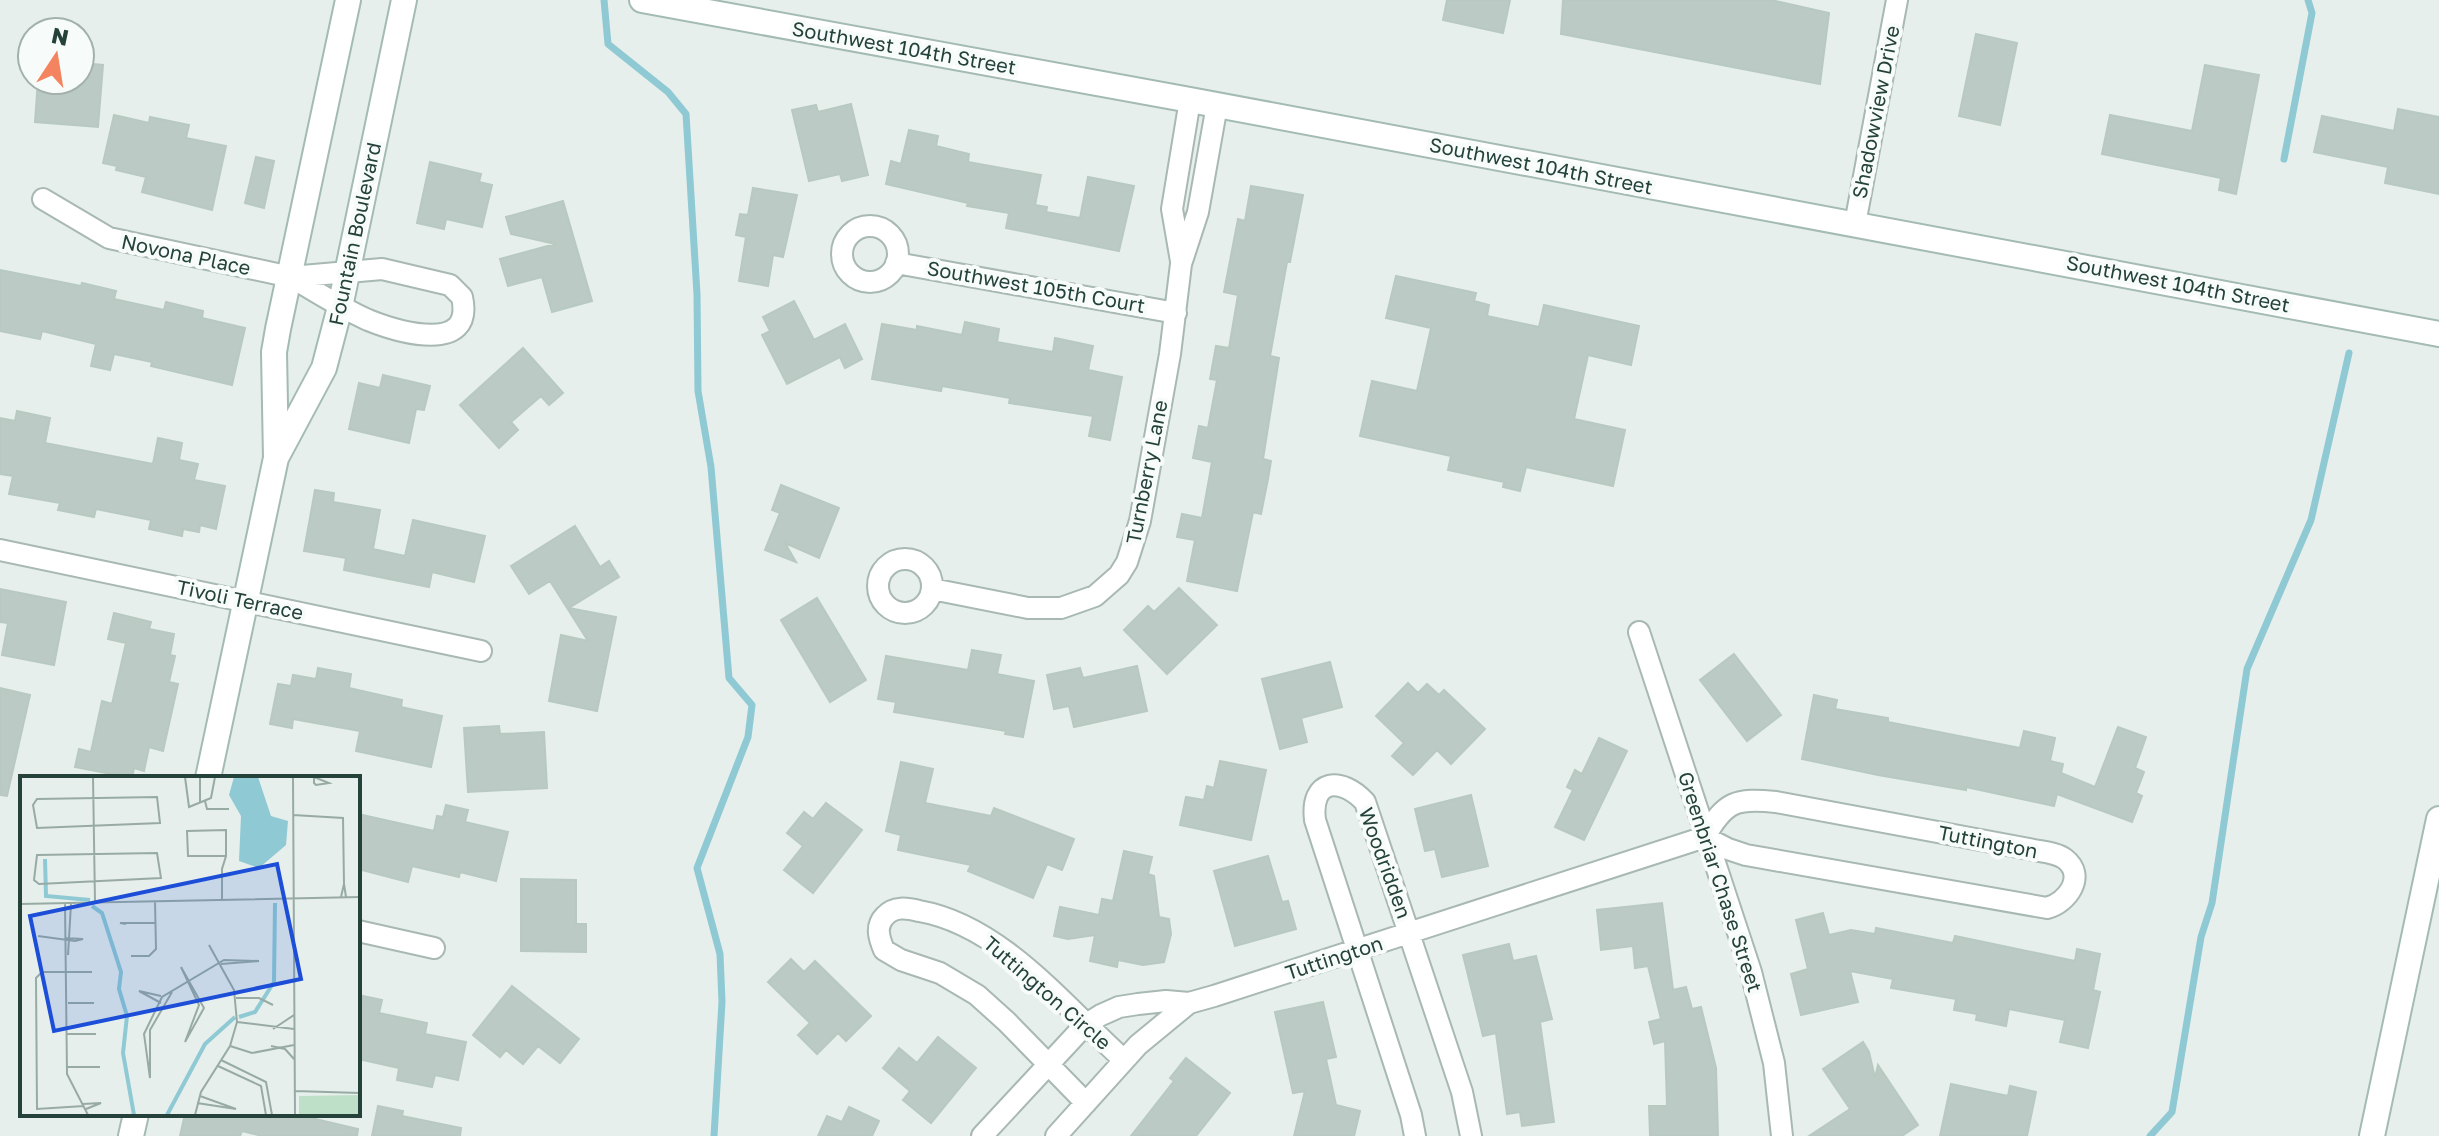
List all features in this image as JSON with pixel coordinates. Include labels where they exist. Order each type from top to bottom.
[{"type":"main road","name":"Fountain Boulevard","points":[[208,776],[276,458],[274,352],[348,0]]},
{"type":"main road","name":"Fountain Boulevard","points":[[276,458],[324,368],[340,307],[404,0]]},
{"type":"main road","name":"Southwest 104th Street","points":[[645,0],[2439,334]]},
{"type":"main road","points":[[2372,1136],[2439,819]]},
{"type":"main road","points":[[131,1136],[136,1116]]},
{"type":"street","name":"Shadowview Drive","points":[[1855,224],[1897,0]]},
{"type":"street","name":"Turnberry Lane","points":[[1181,264],[1172,209],[1190,100]]},
{"type":"street","name":"Turnberry Lane","points":[[932,589],[1044,610],[1061,608],[1095,596],[1119,575],[1134,547],[1140,521],[1176,313],[1181,264],[1198,212],[1217,105]]},
{"type":"street","name":"Novona Place","points":[[43,199],[109,238],[291,277],[382,269],[450,285],[462,297],[463,318],[452,333],[427,335],[381,324],[340,307],[291,277]]},
{"type":"street","name":"Southwest 105th Court","points":[[896,263],[1176,313]]},
{"type":"street","name":"Tivoli Terrace","points":[[0,550],[481,651]]},
{"type":"street","name":"Greenbriar Chase Street","points":[[1639,632],[1705,837],[1732,908],[1766,1029],[1782,1136]]},
{"type":"street","name":"Woodridden","points":[[1415,1136],[1411,1115],[1315,820],[1314,799],[1326,787],[1348,787],[1365,802],[1462,1092],[1471,1136]]},
{"type":"street","name":"Tuttington","points":[[982,1136],[1085,1025],[1119,1007],[1166,1001],[1189,1003],[1705,837],[1718,814],[1733,803],[1756,800],[1776,802],[2054,854],[2069,863],[2075,880],[2066,899],[2058,906],[2047,908],[1746,855],[1705,837]]},
{"type":"street","name":"Tuttington Circle","points":[[1086,1103],[977,995],[940,973],[901,960],[884,950],[878,932],[886,914],[895,909],[925,912],[982,935],[1046,987],[1124,1060]]},
{"type":"street","points":[[360,931],[434,948]]},
{"type":"street","name":"Tuttington","points":[[1056,1136],[1138,1045],[1189,1003]]},
{"type":"building","points":[[1447,0],[1510,0],[1503,33],[1443,20]]},
{"type":"building","points":[[1563,0],[1771,0],[1829,13],[1820,84],[1561,34]]},
{"type":"building","points":[[1976,34],[2017,43],[2000,125],[1959,116]]},
{"type":"building","points":[[96,64],[103,65],[98,127],[35,122],[37,96],[96,96]]},
{"type":"building","points":[[2205,65],[2259,75],[2236,194],[2219,190],[2221,178],[2102,154],[2110,115],[2192,131]]},
{"type":"building","points":[[851,104],[868,175],[842,181],[840,174],[809,181],[792,110],[816,105],[818,112]]},
{"type":"building","points":[[2398,109],[2439,117],[2439,194],[2385,183],[2388,167],[2314,152],[2322,116],[2394,131]]},
{"type":"building","points":[[114,115],[149,123],[150,117],[189,125],[186,138],[226,146],[212,210],[142,192],[146,177],[116,170],[117,166],[103,163]]},
{"type":"building","points":[[909,130],[938,136],[936,146],[969,154],[968,162],[1041,175],[1035,205],[1047,207],[1046,212],[1080,218],[1088,177],[1134,186],[1119,251],[1006,228],[1009,213],[967,206],[968,203],[886,184],[891,161],[901,164]]},
{"type":"building","points":[[256,157],[274,161],[264,208],[245,203]]},
{"type":"building","points":[[430,162],[481,174],[479,182],[492,185],[482,227],[446,219],[444,229],[417,223]]},
{"type":"building","points":[[1251,186],[1303,195],[1270,356],[1279,358],[1263,459],[1271,461],[1268,479],[1261,514],[1253,512],[1237,591],[1187,581],[1195,540],[1177,537],[1182,514],[1202,518],[1212,462],[1193,458],[1199,426],[1208,428],[1217,380],[1210,379],[1216,346],[1229,348],[1238,295],[1224,292],[1238,219],[1245,221]]},
{"type":"building","points":[[753,188],[797,195],[783,257],[773,255],[768,286],[739,281],[746,237],[736,235],[740,214],[748,215]]},
{"type":"building","points":[[563,201],[592,301],[552,312],[542,277],[508,286],[500,259],[555,244],[511,234],[506,217]]},
{"type":"building","points":[[0,270],[116,291],[114,299],[164,310],[166,302],[203,311],[202,318],[245,328],[232,385],[114,354],[110,370],[91,366],[96,344],[42,331],[40,339],[0,331]]},
{"type":"building","points":[[1396,276],[1476,293],[1474,301],[1489,305],[1487,316],[1539,327],[1544,305],[1639,326],[1631,365],[1588,355],[1574,419],[1625,430],[1613,486],[1526,467],[1520,491],[1503,487],[1504,482],[1448,470],[1451,456],[1360,436],[1372,381],[1417,391],[1431,328],[1386,318]]},
{"type":"building","points":[[794,301],[814,340],[845,324],[862,359],[845,368],[840,357],[787,384],[762,335],[770,331],[763,317]]},
{"type":"building","points":[[965,322],[999,329],[997,342],[1053,352],[1055,338],[1093,346],[1088,370],[1122,377],[1110,440],[1089,436],[1093,416],[1009,403],[1010,398],[942,386],[941,391],[872,379],[882,324],[917,330],[917,326],[962,335]]},
{"type":"building","points":[[523,348],[563,393],[549,405],[541,396],[511,422],[518,430],[499,448],[460,405]]},
{"type":"building","points":[[383,375],[430,386],[424,410],[416,409],[409,443],[349,429],[359,383],[380,388]]},
{"type":"building","points":[[17,411],[50,418],[45,443],[153,464],[158,438],[182,443],[179,460],[198,464],[194,480],[225,486],[216,529],[200,525],[199,532],[183,529],[182,536],[149,529],[151,520],[96,509],[94,517],[58,510],[60,503],[9,494],[13,476],[0,474],[0,418],[15,421]]},
{"type":"building","points":[[781,485],[839,508],[819,558],[785,543],[796,562],[765,550],[780,513],[772,510]]},
{"type":"building","points":[[315,490],[334,493],[333,502],[380,510],[373,549],[405,556],[413,520],[485,536],[474,582],[432,572],[429,587],[344,570],[346,558],[304,551]]},
{"type":"building","points":[[575,526],[600,567],[609,561],[619,577],[569,608],[616,617],[597,711],[549,701],[561,635],[588,641],[550,581],[529,594],[511,566]]},
{"type":"building","points":[[1179,588],[1217,625],[1167,674],[1124,630],[1148,606],[1154,612]]},
{"type":"building","points":[[0,589],[66,602],[54,665],[2,655],[8,623],[0,622]]},
{"type":"building","points":[[817,598],[866,680],[830,702],[781,620]]},
{"type":"building","points":[[114,613],[151,622],[149,629],[174,634],[170,655],[175,656],[169,682],[178,684],[163,751],[149,747],[144,771],[134,768],[132,776],[75,767],[79,749],[91,752],[102,701],[112,704],[126,643],[108,639]]},
{"type":"building","points":[[972,650],[1001,655],[997,674],[1034,681],[1023,737],[1005,734],[1006,731],[894,712],[896,702],[878,699],[886,656],[968,670]]},
{"type":"building","points":[[1734,654],[1781,715],[1747,741],[1700,680]]},
{"type":"building","points":[[1330,662],[1342,707],[1301,718],[1307,742],[1280,749],[1262,679]]},
{"type":"building","points":[[1137,666],[1147,711],[1074,727],[1069,706],[1054,709],[1047,675],[1080,668],[1083,678]]},
{"type":"building","points":[[318,668],[351,674],[349,688],[402,700],[401,707],[442,716],[431,767],[356,751],[360,731],[293,719],[292,728],[270,724],[278,684],[291,686],[293,675],[316,679]]},
{"type":"building","points":[[1408,683],[1418,693],[1427,684],[1439,695],[1444,690],[1485,729],[1451,764],[1437,750],[1413,775],[1392,756],[1404,743],[1376,716]]},
{"type":"building","points":[[0,688],[30,695],[7,796],[0,795]]},
{"type":"building","points":[[1814,695],[1837,700],[1835,709],[2020,748],[2024,731],[2055,738],[2050,761],[2063,764],[2061,773],[2095,787],[2118,727],[2146,737],[2135,768],[2144,772],[2136,793],[2142,796],[2132,822],[2057,794],[2054,806],[1966,787],[1966,790],[1802,759]]},
{"type":"building","points":[[499,726],[500,734],[544,732],[547,788],[468,792],[464,728]]},
{"type":"building","points":[[1599,738],[1627,751],[1584,840],[1555,827],[1573,790],[1567,787],[1575,770],[1582,774]]},
{"type":"building","points":[[1220,761],[1266,770],[1251,840],[1180,825],[1186,797],[1204,800],[1207,786],[1214,788]]},
{"type":"building","points":[[901,762],[933,769],[925,803],[991,816],[994,808],[1074,839],[1062,870],[1047,864],[1033,898],[968,871],[971,865],[898,850],[901,835],[886,831]]},
{"type":"building","points":[[1471,795],[1488,866],[1442,877],[1435,849],[1425,851],[1415,809]]},
{"type":"building","points":[[826,803],[862,830],[813,893],[784,870],[803,846],[787,833],[804,812],[813,819]]},
{"type":"building","points":[[446,805],[468,810],[465,822],[508,832],[496,881],[460,872],[459,877],[412,866],[408,882],[360,870],[360,814],[434,831],[437,816],[443,817]]},
{"type":"building","points":[[1124,851],[1152,857],[1148,874],[1154,876],[1159,917],[1169,919],[1171,934],[1164,962],[1143,965],[1118,960],[1117,967],[1090,961],[1095,935],[1068,939],[1054,936],[1060,907],[1099,915],[1102,899],[1113,901]]},
{"type":"building","points":[[1268,856],[1282,902],[1288,901],[1296,929],[1235,946],[1214,871]]},
{"type":"building","points":[[521,879],[576,880],[576,924],[586,924],[586,952],[521,951]]},
{"type":"building","points":[[1662,903],[1673,990],[1686,987],[1692,1009],[1701,1007],[1716,1068],[1718,1136],[1650,1136],[1649,1106],[1667,1106],[1665,1041],[1654,1044],[1649,1022],[1661,1019],[1648,966],[1635,968],[1633,946],[1601,950],[1597,910]]},
{"type":"building","points":[[1823,913],[1829,935],[1851,930],[1875,934],[1876,928],[1953,943],[1955,936],[2075,961],[2077,949],[2100,954],[2093,990],[2100,992],[2088,1048],[2060,1042],[2065,1020],[2009,1009],[2006,1026],[1976,1020],[1977,1014],[1954,1010],[1956,999],[1891,988],[1893,979],[1850,971],[1858,1002],[1801,1015],[1791,974],[1808,969],[1796,920]]},
{"type":"building","points":[[1509,944],[1513,961],[1536,956],[1552,1019],[1540,1022],[1554,1122],[1522,1126],[1520,1112],[1507,1114],[1496,1033],[1483,1036],[1463,955]]},
{"type":"building","points":[[791,959],[804,972],[815,961],[871,1016],[846,1041],[838,1033],[817,1054],[798,1035],[810,1023],[768,982]]},
{"type":"building","points":[[512,986],[579,1039],[560,1063],[538,1046],[523,1064],[506,1050],[500,1057],[473,1035]]},
{"type":"building","points":[[363,996],[382,1000],[379,1013],[427,1023],[425,1034],[466,1042],[458,1080],[435,1075],[432,1087],[397,1080],[399,1068],[360,1059],[360,1008]]},
{"type":"building","points":[[1323,1002],[1336,1057],[1326,1059],[1336,1105],[1360,1111],[1354,1136],[1294,1136],[1305,1091],[1293,1093],[1275,1012]]},
{"type":"building","points":[[938,1037],[976,1068],[931,1123],[903,1100],[910,1091],[883,1068],[899,1048],[917,1063]]},
{"type":"building","points":[[1863,1042],[1869,1052],[1875,1078],[1878,1065],[1918,1125],[1902,1136],[1809,1136],[1850,1109],[1823,1069]]},
{"type":"building","points":[[1186,1058],[1230,1093],[1196,1136],[1131,1136],[1174,1081],[1170,1078]]},
{"type":"building","points":[[1951,1084],[2008,1096],[2010,1086],[2036,1092],[2027,1136],[1940,1136]]},
{"type":"building","points":[[378,1106],[403,1111],[402,1116],[461,1128],[460,1136],[372,1136]]},
{"type":"building","points":[[849,1107],[879,1121],[872,1136],[818,1136],[827,1116],[842,1122]]},
{"type":"building","points":[[185,1116],[303,1116],[358,1129],[357,1136],[262,1136],[242,1131],[240,1136],[180,1136]]},
{"type":"waterway","points":[[604,0],[608,44],[668,92],[686,114],[697,294],[698,391],[711,467],[729,678],[752,705],[748,737],[697,868],[720,954],[722,1002],[714,1136]]},
{"type":"waterway","points":[[2284,159],[2312,13],[2308,0]]},
{"type":"waterway","points":[[2150,1136],[2172,1112],[2201,937],[2212,903],[2247,669],[2311,520],[2349,353]]}]
